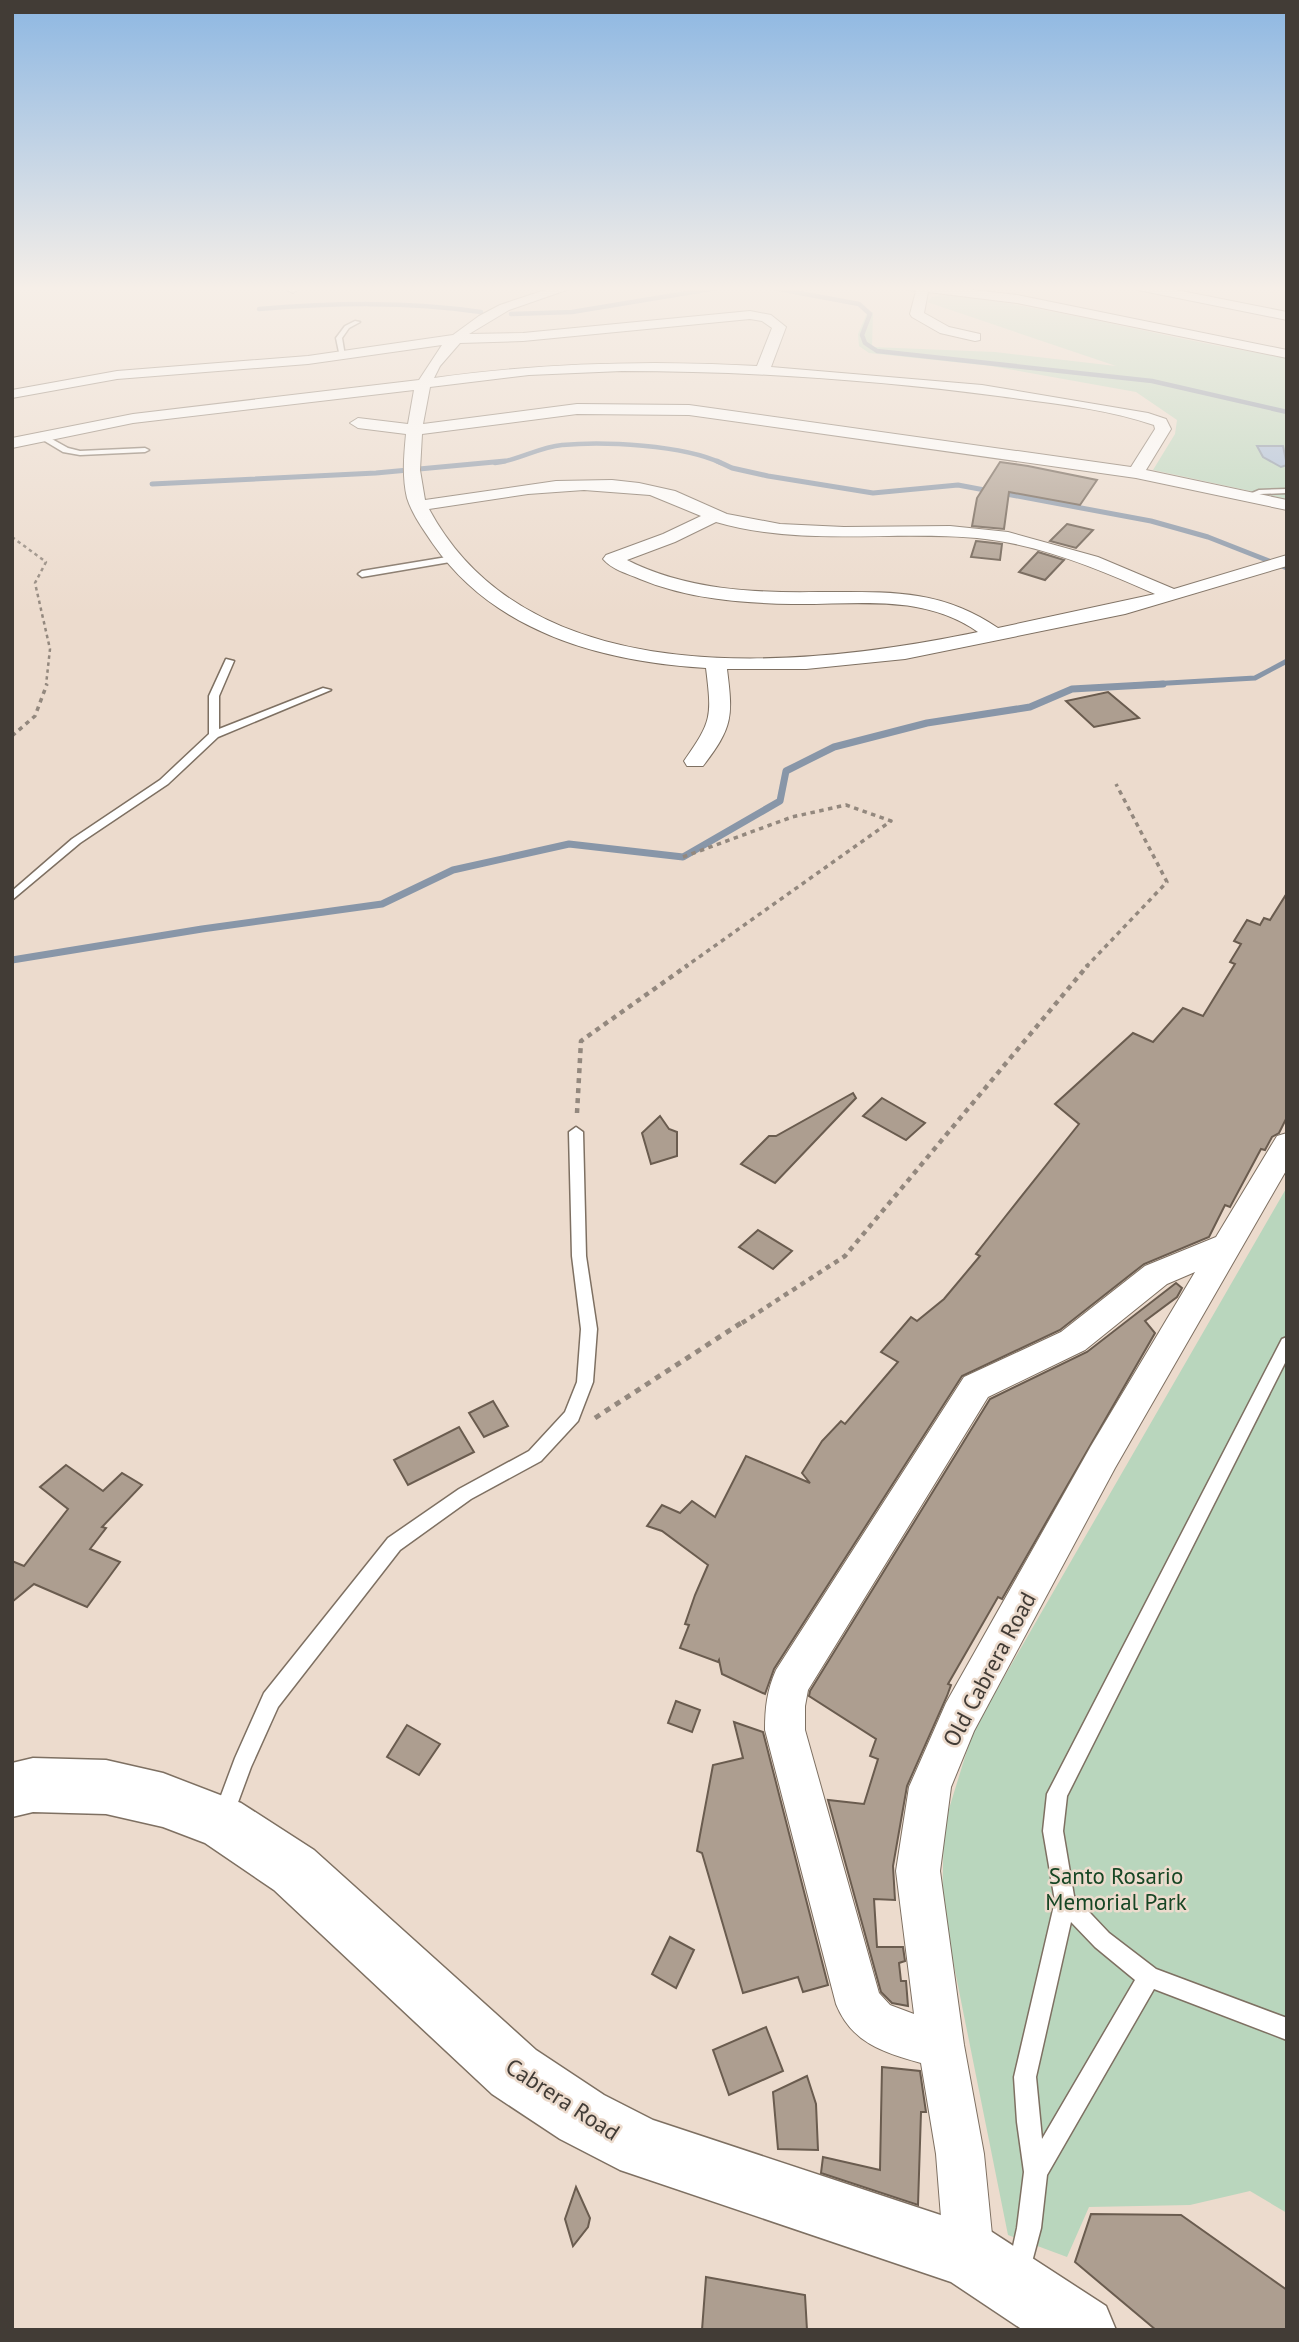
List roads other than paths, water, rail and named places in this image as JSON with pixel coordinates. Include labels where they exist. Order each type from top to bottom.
[{"type":"main road","name":"Cabrera Road","points":[[12,1790],[33,1785],[106,1787],[163,1800],[222,1822],[294,1870],[514,2072],[582,2117],[642,2148],[992,2271],[1082,2330]]},
{"type":"street","points":[[12,443],[141,415],[326,395]]},
{"type":"street","points":[[421,395],[415,430],[414,492],[418,506],[453,559],[482,589],[524,617],[583,642],[651,657],[716,664],[801,664],[882,657],[1127,608],[1287,560]]},
{"type":"street","points":[[1009,395],[1143,416],[1161,422],[1164,429],[1136,473]]},
{"type":"street","points":[[358,423],[415,430],[577,409],[689,410],[1136,473],[1287,505]]},
{"type":"street","points":[[418,506],[568,485],[605,484],[641,488],[679,496],[715,516],[780,529],[836,533],[952,531],[1007,537],[1060,550],[1172,595]]},
{"type":"street","points":[[715,516],[669,538],[612,559],[634,572],[666,583],[726,593],[793,598],[903,596],[945,605],[975,618],[995,635]]},
{"type":"street","points":[[695,761],[714,738],[722,719],[716,664]]},
{"type":"street","name":"Old Cabrera Road","points":[[992,2271],[960,2154],[941,2045],[918,1871],[930,1787],[960,1717],[1103,1457],[1287,1143]]},
{"type":"street","points":[[941,2045],[879,2026],[865,2016],[859,2004],[788,1742],[785,1706],[790,1684],[976,1387],[1073,1341],[1156,1275],[1225,1247]]},
{"type":"lane","points":[[41,435],[66,450],[80,453],[145,450]]},
{"type":"lane","points":[[1249,496],[1259,492],[1287,491]]},
{"type":"lane","points":[[362,575],[453,559]]},
{"type":"lane","points":[[214,735],[214,696],[229,661]]},
{"type":"lane","points":[[12,897],[76,841],[164,782],[214,735],[326,690]]},
{"type":"lane","points":[[222,1822],[242,1765],[271,1700],[394,1544],[465,1494],[535,1456],[572,1416],[585,1382],[589,1329],[579,1256],[576,1132]]},
{"type":"lane","points":[[992,2271],[1029,2228],[1036,2172],[1028,2123],[1025,2077],[1065,1901],[1053,1831],[1057,1794],[1280,1370],[1287,1343]]},
{"type":"lane","points":[[1065,1901],[1102,1940],[1149,1978],[1287,2029]]},
{"type":"lane","points":[[1036,2172],[1149,1978]]},
{"type":"water","points":[[1257,446],[1283,446],[1287,465],[1281,467],[1263,457]]},
{"type":"waterway","points":[[1214,395],[1287,412]]},
{"type":"waterway","points":[[495,463],[553,446],[579,444],[665,448],[721,463]]},
{"type":"waterway","points":[[152,484],[376,473],[505,461]]},
{"type":"waterway","points":[[717,461],[732,468],[768,476],[873,493],[958,485],[1151,521],[1208,537],[1287,568]]},
{"type":"waterway","points":[[1134,685],[1255,678],[1287,661]]},
{"type":"waterway","points":[[12,960],[202,929],[382,904],[453,870],[569,844],[683,857],[780,801],[786,771],[834,747],[927,723],[1030,707],[1072,689],[1163,684]]},
{"type":"park label","name":"Santo Rosario Memorial Park","points":[[1116,1888]]}]
